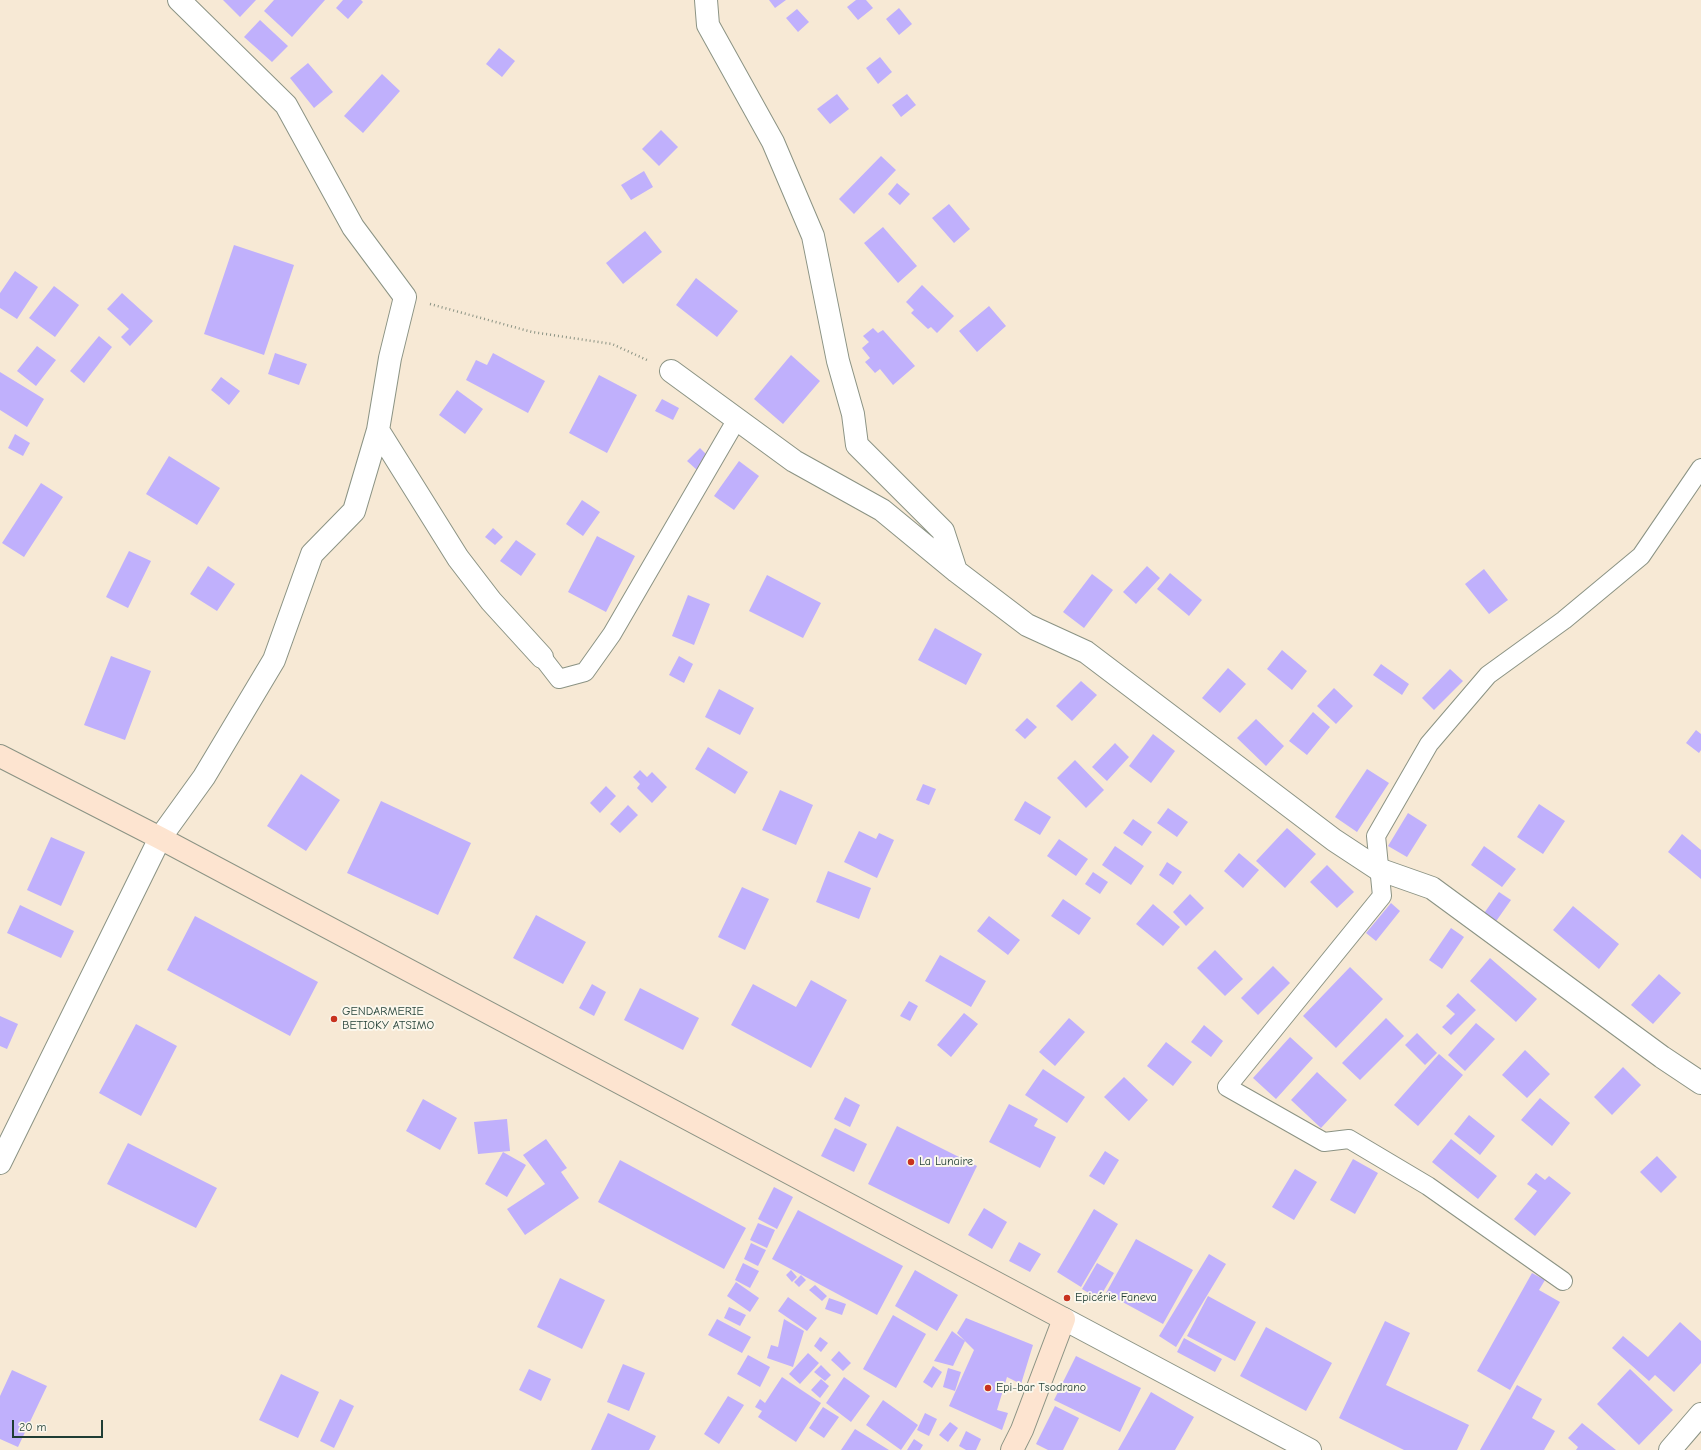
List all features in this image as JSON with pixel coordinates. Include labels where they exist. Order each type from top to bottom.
[{"type":"main road","points":[[0,756],[160,838],[1064,1319],[1022,1430],[1012,1450]]},
{"type":"street","points":[[0,1163],[160,838],[204,777],[274,660],[312,554],[354,511],[378,430],[390,358],[405,297],[353,227],[286,105],[179,0]]},
{"type":"street","points":[[706,0],[708,25],[773,142],[813,236],[838,361],[853,414],[857,445],[943,531],[956,571]]},
{"type":"street","points":[[671,371],[794,461],[882,510],[956,571],[1026,625],[1086,652],[1334,840],[1378,869],[1432,888],[1662,1057],[1701,1083]]},
{"type":"street","points":[[378,430],[458,558],[491,601],[542,657]]},
{"type":"street","points":[[1064,1319],[1310,1450]]},
{"type":"street","points":[[1670,1450],[1701,1414]]},
{"type":"lane","points":[[542,657],[559,679],[585,672],[612,634],[737,419]]},
{"type":"lane","points":[[1563,1281],[1428,1186],[1349,1139],[1324,1142],[1227,1087],[1382,896],[1378,869],[1376,836],[1429,744],[1488,675],[1564,620],[1640,556],[1701,468]]},
{"type":"path","points":[[405,297],[532,332],[612,344],[671,371]]},
{"type":"building","points":[[223,0],[256,0],[240,17]]},
{"type":"building","points":[[274,0],[325,0],[292,37],[264,11]]},
{"type":"building","points":[[343,0],[361,0],[363,2],[348,19],[336,8]]},
{"type":"building","points":[[769,0],[786,0],[775,8]]},
{"type":"building","points":[[856,0],[866,0],[873,8],[858,20],[847,7]]},
{"type":"building","points":[[899,8],[912,24],[899,35],[886,19]]},
{"type":"building","points":[[797,9],[809,22],[798,32],[786,18]]},
{"type":"building","points":[[260,20],[288,46],[272,62],[244,37]]},
{"type":"building","points":[[499,48],[515,61],[502,77],[486,64]]},
{"type":"building","points":[[880,57],[892,72],[878,84],[866,68]]},
{"type":"building","points":[[308,63],[333,92],[314,108],[290,78]]},
{"type":"building","points":[[382,74],[400,91],[363,133],[344,116]]},
{"type":"building","points":[[837,94],[849,109],[830,124],[817,109]]},
{"type":"building","points":[[907,94],[916,105],[901,117],[892,105]]},
{"type":"building","points":[[661,130],[678,147],[659,166],[642,149]]},
{"type":"building","points":[[881,156],[896,170],[854,214],[839,199]]},
{"type":"building","points":[[644,171],[653,187],[631,200],[621,185]]},
{"type":"building","points":[[897,183],[910,194],[900,205],[888,194]]},
{"type":"building","points":[[949,204],[970,229],[954,243],[932,218]]},
{"type":"building","points":[[883,227],[917,266],[898,283],[864,243]]},
{"type":"building","points":[[645,231],[662,252],[623,284],[606,263]]},
{"type":"building","points":[[234,245],[294,265],[264,355],[204,334]]},
{"type":"building","points":[[15,271],[38,287],[17,319],[0,308],[0,293]]},
{"type":"building","points":[[696,278],[738,311],[717,337],[676,305]]},
{"type":"building","points":[[922,285],[954,316],[937,333],[931,327],[928,329],[911,313],[914,310],[906,302]]},
{"type":"building","points":[[54,286],[79,305],[55,337],[29,318]]},
{"type":"building","points":[[122,293],[153,321],[130,346],[121,337],[129,329],[107,309]]},
{"type":"building","points":[[989,306],[1006,326],[977,352],[959,331]]},
{"type":"building","points":[[873,328],[878,333],[883,330],[915,366],[893,385],[880,369],[875,373],[865,362],[870,358],[862,348],[869,342],[863,336]]},
{"type":"building","points":[[99,336],[112,347],[84,383],[70,371]]},
{"type":"building","points":[[37,346],[56,360],[36,386],[17,371]]},
{"type":"building","points":[[275,353],[307,364],[299,385],[268,374]]},
{"type":"building","points":[[493,353],[545,381],[528,413],[466,380],[476,360],[487,365]]},
{"type":"building","points":[[791,355],[820,381],[783,424],[754,399]]},
{"type":"building","points":[[0,372],[44,399],[27,427],[0,410]]},
{"type":"building","points":[[599,375],[637,395],[607,453],[569,433]]},
{"type":"building","points":[[221,377],[240,391],[229,405],[211,390]]},
{"type":"building","points":[[457,390],[483,409],[465,434],[439,415]]},
{"type":"building","points":[[662,399],[679,408],[673,420],[655,411]]},
{"type":"building","points":[[15,434],[30,443],[23,456],[8,448]]},
{"type":"building","points":[[700,448],[709,457],[697,470],[687,461]]},
{"type":"building","points":[[169,456],[220,488],[197,525],[146,494]]},
{"type":"building","points":[[739,461],[759,476],[734,510],[714,496]]},
{"type":"building","points":[[41,483],[63,497],[24,557],[2,543]]},
{"type":"building","points":[[582,500],[600,512],[583,536],[566,524]]},
{"type":"building","points":[[493,528],[503,537],[495,545],[485,537]]},
{"type":"building","points":[[597,536],[635,556],[606,612],[568,592]]},
{"type":"building","points":[[516,540],[536,554],[521,576],[500,561]]},
{"type":"building","points":[[129,551],[151,561],[128,608],[106,597]]},
{"type":"building","points":[[208,566],[235,584],[217,611],[190,594]]},
{"type":"building","points":[[1147,566],[1160,578],[1136,604],[1123,592]]},
{"type":"building","points":[[1484,569],[1508,600],[1489,614],[1465,584]]},
{"type":"building","points":[[1170,573],[1202,600],[1189,616],[1157,589]]},
{"type":"building","points":[[1092,574],[1113,590],[1084,628],[1063,612]]},
{"type":"building","points":[[767,575],[821,603],[803,638],[749,611]]},
{"type":"building","points":[[688,595],[710,604],[694,645],[672,636]]},
{"type":"building","points":[[935,628],[982,654],[966,685],[918,660]]},
{"type":"building","points":[[1282,650],[1307,671],[1292,690],[1267,669]]},
{"type":"building","points":[[111,656],[151,671],[125,740],[84,725]]},
{"type":"building","points":[[679,656],[693,664],[684,683],[669,675]]},
{"type":"building","points":[[1381,664],[1409,684],[1402,695],[1373,675]]},
{"type":"building","points":[[1228,668],[1246,684],[1220,713],[1202,698]]},
{"type":"building","points":[[1450,669],[1463,681],[1434,710],[1422,698]]},
{"type":"building","points":[[1081,681],[1097,695],[1072,721],[1056,706]]},
{"type":"building","points":[[1334,688],[1353,706],[1336,724],[1317,706]]},
{"type":"building","points":[[719,689],[754,708],[740,735],[705,717]]},
{"type":"building","points":[[1313,712],[1330,727],[1307,755],[1289,741]]},
{"type":"building","points":[[1027,718],[1037,727],[1025,739],[1015,730]]},
{"type":"building","points":[[1256,719],[1284,746],[1266,766],[1237,738]]},
{"type":"building","points":[[1696,730],[1701,734],[1701,750],[1699,753],[1686,743]]},
{"type":"building","points":[[1153,734],[1175,751],[1151,783],[1129,766]]},
{"type":"building","points":[[1115,743],[1129,757],[1107,781],[1092,767]]},
{"type":"building","points":[[708,747],[748,772],[735,794],[695,769]]},
{"type":"building","points":[[1075,760],[1104,790],[1086,808],[1057,778]]},
{"type":"building","points":[[1367,769],[1389,783],[1357,832],[1335,817]]},
{"type":"building","points":[[640,770],[647,777],[652,772],[667,787],[652,803],[637,788],[640,784],[633,777]]},
{"type":"building","points":[[301,774],[340,800],[306,851],[267,826]]},
{"type":"building","points":[[923,784],[936,789],[929,805],[916,800]]},
{"type":"building","points":[[606,786],[616,796],[600,813],[590,803]]},
{"type":"building","points":[[780,790],[813,805],[796,845],[762,830]]},
{"type":"building","points":[[381,801],[471,843],[438,915],[347,873]]},
{"type":"building","points":[[1025,801],[1051,817],[1040,835],[1014,820]]},
{"type":"building","points":[[1539,804],[1565,821],[1543,854],[1517,837]]},
{"type":"building","points":[[628,805],[638,815],[620,833],[610,824]]},
{"type":"building","points":[[1168,808],[1188,822],[1177,837],[1157,823]]},
{"type":"building","points":[[1408,813],[1427,825],[1407,857],[1388,846]]},
{"type":"building","points":[[1133,819],[1152,832],[1142,846],[1123,833]]},
{"type":"building","points":[[1287,828],[1316,854],[1285,888],[1256,861]]},
{"type":"building","points":[[859,831],[876,839],[879,833],[894,840],[877,878],[844,862]]},
{"type":"building","points":[[1682,834],[1701,850],[1701,879],[1668,852]]},
{"type":"building","points":[[51,837],[85,852],[61,906],[27,890]]},
{"type":"building","points":[[1059,839],[1088,859],[1076,876],[1047,856]]},
{"type":"building","points":[[1115,846],[1144,866],[1131,885],[1102,865]]},
{"type":"building","points":[[1484,846],[1516,869],[1502,887],[1471,865]]},
{"type":"building","points":[[1239,853],[1259,870],[1243,888],[1224,871]]},
{"type":"building","points":[[1167,862],[1182,872],[1173,885],[1159,875]]},
{"type":"building","points":[[1327,865],[1354,892],[1337,908],[1310,882]]},
{"type":"building","points":[[828,871],[871,888],[859,919],[816,902]]},
{"type":"building","points":[[1093,872],[1108,882],[1100,894],[1085,884]]},
{"type":"building","points":[[742,887],[769,899],[745,950],[718,937]]},
{"type":"building","points":[[1499,892],[1511,900],[1492,927],[1480,919]]},
{"type":"building","points":[[1190,894],[1204,908],[1186,926],[1173,912]]},
{"type":"building","points":[[1063,899],[1091,918],[1079,935],[1051,916]]},
{"type":"building","points":[[1391,903],[1400,911],[1376,941],[1366,933]]},
{"type":"building","points":[[1153,904],[1180,927],[1163,946],[1136,924]]},
{"type":"building","points":[[20,905],[74,931],[61,958],[7,933]]},
{"type":"building","points":[[1573,906],[1619,944],[1599,969],[1553,930]]},
{"type":"building","points":[[536,915],[586,942],[563,984],[513,958]]},
{"type":"building","points":[[195,916],[318,982],[290,1036],[167,970]]},
{"type":"building","points":[[989,916],[1020,940],[1008,955],[977,931]]},
{"type":"building","points":[[1451,928],[1464,937],[1442,969],[1429,960]]},
{"type":"building","points":[[1215,950],[1243,979],[1225,996],[1197,968]]},
{"type":"building","points":[[940,955],[986,981],[971,1007],[925,981]]},
{"type":"building","points":[[1490,958],[1537,999],[1516,1022],[1470,981]]},
{"type":"building","points":[[1273,966],[1290,983],[1258,1015],[1241,998]]},
{"type":"building","points":[[1350,967],[1383,999],[1336,1048],[1303,1016]]},
{"type":"building","points":[[1659,974],[1681,993],[1653,1024],[1631,1005]]},
{"type":"building","points":[[811,980],[847,1000],[811,1068],[731,1025],[753,984],[796,1007]]},
{"type":"building","points":[[592,984],[606,992],[594,1016],[579,1008]]},
{"type":"building","points":[[640,988],[699,1018],[683,1050],[624,1020]]},
{"type":"building","points":[[1458,993],[1476,1010],[1451,1035],[1442,1027],[1455,1014],[1446,1006]]},
{"type":"building","points":[[909,1001],[918,1006],[910,1021],[900,1016]]},
{"type":"building","points":[[964,1013],[978,1024],[951,1057],[937,1045]]},
{"type":"building","points":[[0,1016],[18,1024],[7,1049],[0,1046]]},
{"type":"building","points":[[1069,1018],[1085,1032],[1055,1066],[1039,1052]]},
{"type":"building","points":[[1386,1018],[1404,1036],[1360,1080],[1342,1063]]},
{"type":"building","points":[[1476,1023],[1495,1039],[1465,1071],[1448,1055]]},
{"type":"building","points":[[136,1024],[177,1046],[141,1116],[99,1093]]},
{"type":"building","points":[[1204,1025],[1223,1041],[1211,1057],[1191,1042]]},
{"type":"building","points":[[1417,1033],[1437,1053],[1425,1065],[1405,1045]]},
{"type":"building","points":[[1290,1037],[1313,1058],[1276,1099],[1253,1078]]},
{"type":"building","points":[[1166,1042],[1192,1062],[1173,1086],[1147,1066]]},
{"type":"building","points":[[1525,1050],[1550,1074],[1527,1098],[1502,1075]]},
{"type":"building","points":[[1439,1054],[1463,1075],[1418,1126],[1394,1105]]},
{"type":"building","points":[[1623,1067],[1641,1085],[1612,1115],[1594,1097]]},
{"type":"building","points":[[1043,1069],[1085,1097],[1067,1123],[1025,1095]]},
{"type":"building","points":[[1317,1072],[1347,1100],[1321,1128],[1291,1100]]},
{"type":"building","points":[[1124,1077],[1148,1100],[1129,1121],[1104,1097]]},
{"type":"building","points":[[845,1097],[860,1105],[850,1127],[834,1119]]},
{"type":"building","points":[[1540,1098],[1570,1123],[1552,1146],[1521,1120]]},
{"type":"building","points":[[423,1099],[457,1118],[440,1150],[406,1131]]},
{"type":"building","points":[[1009,1104],[1038,1119],[1034,1126],[1056,1137],[1040,1168],[989,1142]]},
{"type":"building","points":[[1469,1115],[1495,1136],[1480,1155],[1454,1134]]},
{"type":"building","points":[[507,1119],[510,1151],[478,1154],[474,1122]]},
{"type":"building","points":[[897,1126],[977,1166],[949,1224],[868,1184]]},
{"type":"building","points":[[835,1128],[867,1144],[854,1172],[821,1156]]},
{"type":"building","points":[[546,1139],[567,1168],[561,1172],[579,1198],[525,1235],[507,1209],[545,1184],[523,1155]]},
{"type":"building","points":[[1451,1139],[1497,1176],[1478,1199],[1432,1162]]},
{"type":"building","points":[[128,1143],[217,1188],[196,1228],[107,1184]]},
{"type":"building","points":[[1105,1151],[1119,1160],[1104,1185],[1089,1176]]},
{"type":"building","points":[[503,1152],[526,1165],[507,1197],[485,1184]]},
{"type":"building","points":[[1657,1156],[1677,1177],[1661,1193],[1640,1172]]},
{"type":"building","points":[[1353,1159],[1378,1173],[1355,1214],[1330,1200]]},
{"type":"building","points":[[620,1160],[746,1228],[724,1269],[598,1202]]},
{"type":"building","points":[[1295,1169],[1317,1182],[1294,1220],[1272,1207]]},
{"type":"building","points":[[1536,1173],[1545,1180],[1549,1176],[1571,1193],[1535,1236],[1514,1219],[1537,1191],[1527,1184]]},
{"type":"building","points":[[774,1187],[793,1197],[777,1229],[758,1219]]},
{"type":"building","points":[[984,1208],[1007,1222],[992,1249],[968,1235]]},
{"type":"building","points":[[1094,1209],[1118,1224],[1081,1287],[1057,1272]]},
{"type":"building","points":[[798,1210],[903,1266],[877,1315],[772,1259]]},
{"type":"building","points":[[758,1223],[775,1230],[767,1248],[750,1240]]},
{"type":"building","points":[[1136,1239],[1193,1270],[1163,1324],[1106,1293]]},
{"type":"building","points":[[1019,1242],[1041,1254],[1030,1272],[1009,1261]]},
{"type":"building","points":[[751,1243],[766,1250],[758,1266],[744,1259]]},
{"type":"building","points":[[1209,1254],[1226,1264],[1176,1347],[1159,1336]]},
{"type":"building","points":[[743,1263],[759,1271],[750,1288],[735,1280]]},
{"type":"building","points":[[1097,1263],[1114,1273],[1099,1299],[1082,1289]]},
{"type":"building","points":[[791,1270],[797,1277],[792,1282],[786,1275]]},
{"type":"building","points":[[915,1270],[958,1295],[937,1331],[895,1306]]},
{"type":"building","points":[[1532,1273],[1545,1280],[1539,1290],[1560,1302],[1510,1390],[1477,1371]]},
{"type":"building","points":[[801,1275],[806,1280],[799,1287],[794,1282]]},
{"type":"building","points":[[560,1278],[605,1300],[582,1349],[537,1327]]},
{"type":"building","points":[[736,1282],[759,1298],[750,1312],[727,1296]]},
{"type":"building","points":[[815,1285],[827,1296],[822,1301],[809,1290]]},
{"type":"building","points":[[1208,1296],[1256,1322],[1235,1361],[1187,1336]]},
{"type":"building","points":[[788,1297],[817,1318],[807,1331],[778,1311]]},
{"type":"building","points":[[829,1298],[846,1304],[842,1315],[825,1309]]},
{"type":"building","points":[[729,1307],[746,1315],[740,1326],[724,1318]]},
{"type":"building","points":[[893,1315],[926,1334],[896,1388],[863,1369]]},
{"type":"building","points":[[966,1318],[1033,1345],[1021,1384],[1007,1377],[997,1410],[1008,1413],[1002,1430],[949,1406],[974,1350],[957,1333]]},
{"type":"building","points":[[717,1319],[751,1337],[742,1353],[708,1335]]},
{"type":"building","points":[[784,1319],[804,1331],[793,1367],[767,1358],[771,1345],[778,1347]]},
{"type":"building","points":[[1385,1321],[1410,1333],[1386,1385],[1469,1425],[1457,1450],[1404,1450],[1339,1418]]},
{"type":"building","points":[[1680,1322],[1701,1341],[1701,1363],[1674,1392],[1655,1375],[1649,1381],[1612,1348],[1623,1336],[1648,1357]]},
{"type":"building","points":[[1266,1327],[1332,1363],[1306,1411],[1240,1376]]},
{"type":"building","points":[[952,1331],[965,1341],[953,1366],[934,1361]]},
{"type":"building","points":[[820,1337],[828,1343],[821,1352],[814,1346]]},
{"type":"building","points":[[1184,1338],[1222,1359],[1215,1372],[1177,1352]]},
{"type":"building","points":[[839,1351],[851,1363],[843,1371],[831,1360]]},
{"type":"building","points":[[808,1353],[819,1363],[800,1384],[789,1374]]},
{"type":"building","points":[[748,1355],[770,1367],[760,1387],[737,1374]]},
{"type":"building","points":[[1076,1356],[1141,1388],[1120,1432],[1054,1400]]},
{"type":"building","points":[[623,1364],[645,1373],[629,1411],[607,1402]]},
{"type":"building","points":[[821,1365],[831,1375],[825,1381],[814,1372]]},
{"type":"building","points":[[933,1366],[942,1372],[932,1388],[923,1382]]},
{"type":"building","points":[[948,1368],[961,1372],[955,1391],[943,1387]]},
{"type":"building","points":[[529,1369],[551,1379],[541,1401],[519,1390]]},
{"type":"building","points":[[1630,1369],[1673,1410],[1639,1445],[1597,1404]]},
{"type":"building","points":[[12,1370],[47,1386],[18,1447],[0,1439],[0,1396]]},
{"type":"building","points":[[281,1374],[319,1392],[298,1438],[259,1420]]},
{"type":"building","points":[[782,1377],[821,1403],[796,1442],[758,1417],[762,1411],[755,1407],[760,1399],[765,1403]]},
{"type":"building","points":[[844,1377],[870,1396],[851,1422],[826,1403]]},
{"type":"building","points":[[821,1379],[829,1386],[820,1398],[811,1390]]},
{"type":"building","points":[[1517,1385],[1542,1399],[1532,1418],[1555,1431],[1544,1450],[1480,1450]]},
{"type":"building","points":[[1151,1392],[1194,1417],[1175,1450],[1118,1450]]},
{"type":"building","points":[[728,1396],[744,1405],[719,1444],[704,1434]]},
{"type":"building","points":[[340,1399],[354,1406],[334,1448],[320,1441]]},
{"type":"building","points":[[883,1400],[918,1425],[901,1450],[866,1425]]},
{"type":"building","points":[[1055,1406],[1079,1418],[1063,1450],[1048,1450],[1036,1444]]},
{"type":"building","points":[[823,1407],[839,1417],[824,1438],[809,1428]]},
{"type":"building","points":[[608,1413],[656,1436],[649,1450],[591,1450]]},
{"type":"building","points":[[925,1413],[937,1419],[929,1436],[917,1430]]},
{"type":"building","points":[[950,1422],[958,1428],[948,1442],[939,1435]]},
{"type":"building","points":[[1582,1423],[1616,1450],[1576,1450],[1578,1447],[1568,1438]]},
{"type":"building","points":[[855,1429],[889,1450],[841,1450]]},
{"type":"building","points":[[966,1431],[981,1439],[976,1450],[966,1450],[959,1446]]},
{"type":"building","points":[[914,1439],[923,1445],[920,1450],[907,1450]]},
{"type":"place","name":"GENDARMERIE BETIOKY ATSIMO","points":[[334,1019]]},
{"type":"place","name":"La Lunaire","points":[[911,1162]]},
{"type":"place","name":"Epicérie Faneva","points":[[1067,1298]]},
{"type":"place","name":"Epi-bar Tsodrano","points":[[988,1388]]}]
